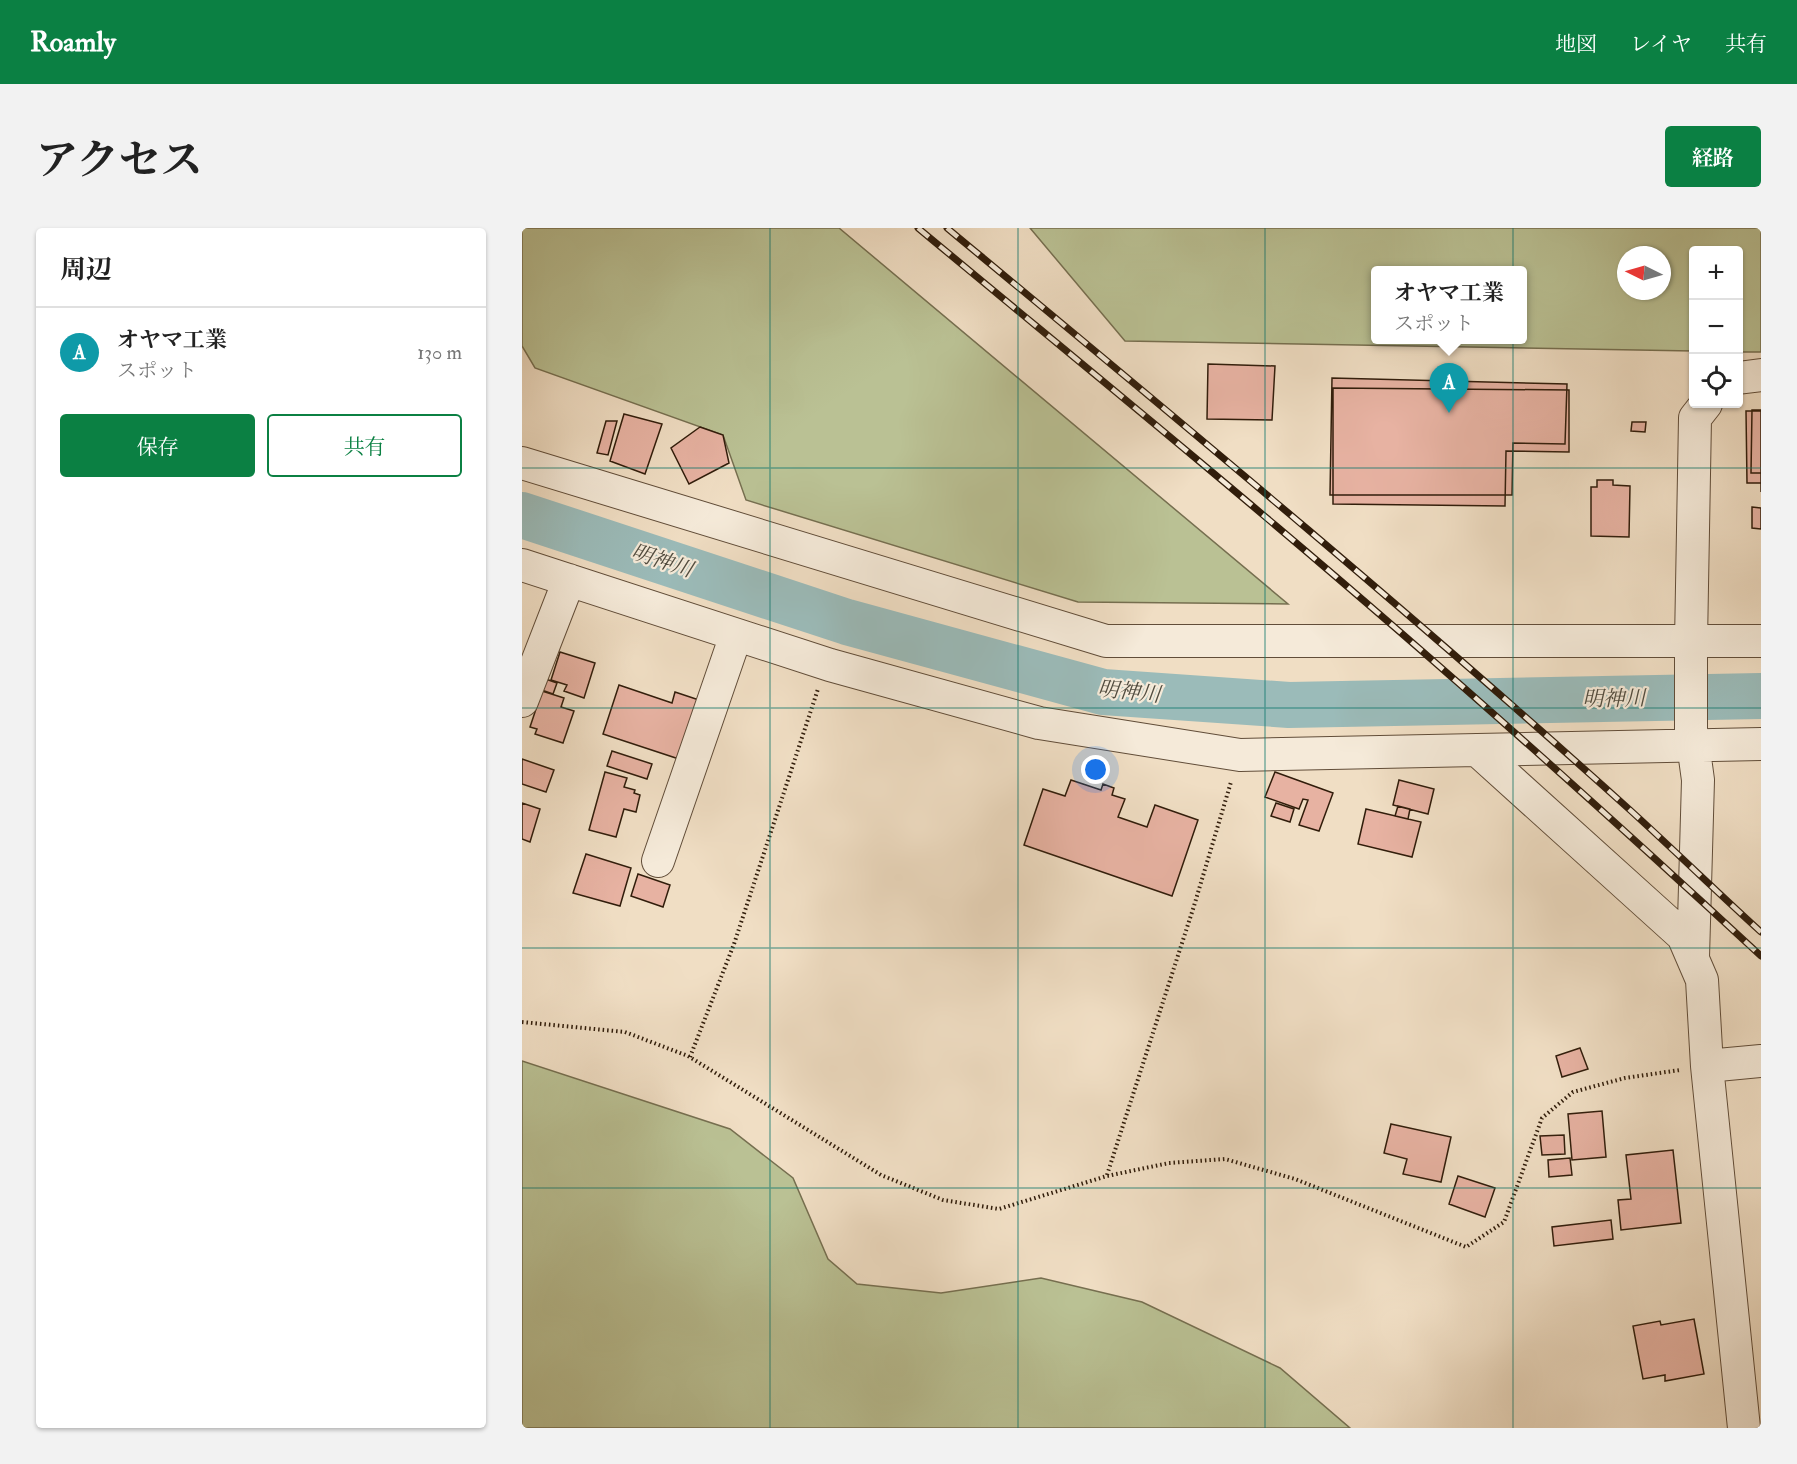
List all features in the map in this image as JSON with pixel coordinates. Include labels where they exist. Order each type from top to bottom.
[{"type":"street","points":[[1743,377],[1761,375]]},
{"type":"street","points":[[1693,958],[1698,780],[1692,737],[1691,654],[1695,418],[1703,408]]},
{"type":"street","points":[[522,463],[1106,641],[1691,654],[1761,641]]},
{"type":"street","points":[[522,565],[826,664],[1039,723],[1240,755],[1477,750],[1692,737],[1761,744]]},
{"type":"street","points":[[522,701],[569,580]]},
{"type":"street","points":[[658,861],[736,634]]},
{"type":"street","points":[[1477,750],[1683,936],[1702,980],[1707,1066],[1744,1428]]},
{"type":"street","points":[[1707,1066],[1761,1061]]},
{"type":"path","points":[[690,1057],[734,944],[826,664]]},
{"type":"path","points":[[1107,1176],[1240,755]]},
{"type":"path","points":[[522,1022],[625,1032],[690,1057],[881,1175],[943,1200],[999,1209],[1107,1176],[1169,1163],[1225,1159],[1295,1179],[1466,1247],[1504,1222],[1542,1118],[1573,1092],[1625,1078],[1707,1066]]},
{"type":"green space","points":[[522,228],[839,228],[1288,604],[1078,602],[746,500],[723,435],[535,368],[522,346]]},
{"type":"green space","points":[[1030,228],[1761,228],[1761,352],[1743,352],[1743,246],[1689,246],[1689,351],[1125,341]]},
{"type":"green space","points":[[522,1061],[730,1129],[793,1178],[828,1259],[857,1284],[941,1293],[1041,1278],[1142,1302],[1280,1368],[1350,1428],[522,1428]]},
{"type":"building","points":[[1208,364],[1275,366],[1272,420],[1207,419]]},
{"type":"building","points":[[1332,378],[1567,384],[1565,444],[1513,443],[1512,495],[1330,495]]},
{"type":"building","points":[[1333,388],[1569,390],[1569,452],[1506,451],[1505,506],[1333,504]]},
{"type":"building","points":[[1752,410],[1761,410],[1761,473],[1751,473]]},
{"type":"building","points":[[1746,411],[1761,411],[1761,483],[1747,483]]},
{"type":"building","points":[[624,414],[662,424],[645,474],[610,461]]},
{"type":"building","points":[[606,421],[617,421],[608,455],[597,453]]},
{"type":"building","points":[[1632,422],[1646,422],[1645,432],[1631,431]]},
{"type":"building","points":[[700,427],[723,435],[729,463],[689,484],[671,448]]},
{"type":"building","points":[[1597,480],[1613,480],[1613,485],[1630,486],[1629,537],[1591,536],[1591,487],[1597,487]]},
{"type":"building","points":[[1752,507],[1761,508],[1761,529],[1752,528]]},
{"type":"building","points":[[560,652],[595,663],[584,698],[564,691],[567,685],[551,680]]},
{"type":"building","points":[[537,676],[557,683],[553,694],[533,687]]},
{"type":"building","points":[[619,685],[672,703],[675,692],[705,702],[685,761],[603,734]]},
{"type":"building","points":[[542,691],[564,698],[561,707],[574,711],[563,743],[535,734],[537,729],[530,727]]},
{"type":"building","points":[[612,751],[652,764],[647,779],[607,766]]},
{"type":"building","points":[[522,759],[554,770],[546,792],[522,784]]},
{"type":"building","points":[[605,772],[627,778],[624,787],[635,790],[634,793],[640,795],[636,812],[624,809],[616,837],[589,830]]},
{"type":"building","points":[[1275,772],[1333,793],[1319,831],[1299,825],[1308,800],[1303,799],[1299,809],[1265,797]]},
{"type":"building","points":[[1071,780],[1101,790],[1103,784],[1114,788],[1112,795],[1125,799],[1118,817],[1147,827],[1155,805],[1198,820],[1172,896],[1024,845],[1043,789],[1065,796]]},
{"type":"building","points":[[1399,780],[1434,789],[1428,814],[1393,805]]},
{"type":"building","points":[[522,803],[540,809],[530,842],[522,839]]},
{"type":"building","points":[[1276,803],[1294,809],[1290,822],[1271,816]]},
{"type":"building","points":[[1398,806],[1410,809],[1408,819],[1395,816]]},
{"type":"building","points":[[1366,809],[1421,822],[1412,857],[1358,844]]},
{"type":"building","points":[[586,854],[631,868],[620,906],[573,893]]},
{"type":"building","points":[[638,874],[670,885],[663,907],[631,896]]},
{"type":"building","points":[[1580,1048],[1588,1069],[1562,1077],[1556,1056]]},
{"type":"building","points":[[1602,1111],[1606,1157],[1572,1160],[1568,1114]]},
{"type":"building","points":[[1391,1124],[1451,1137],[1441,1182],[1403,1174],[1407,1159],[1384,1153]]},
{"type":"building","points":[[1564,1135],[1565,1154],[1542,1155],[1540,1136]]},
{"type":"building","points":[[1673,1150],[1681,1223],[1621,1230],[1618,1200],[1631,1199],[1626,1155]]},
{"type":"building","points":[[1570,1158],[1572,1175],[1549,1177],[1548,1160]]},
{"type":"building","points":[[1458,1176],[1495,1188],[1485,1217],[1449,1204]]},
{"type":"building","points":[[1611,1220],[1613,1239],[1554,1246],[1552,1227]]},
{"type":"building","points":[[1694,1319],[1704,1374],[1665,1381],[1665,1375],[1643,1379],[1633,1326],[1660,1321],[1661,1325]]},
{"type":"waterway","name":"明神川","points":[[522,515],[847,622],[1103,692],[1289,705],[1761,696]]},
{"type":"railway","points":[[918,228],[1399,631],[1761,956]]},
{"type":"railway","points":[[947,228],[1120,371],[1462,662],[1630,810],[1761,932]]},
{"type":"place","name":"オヤマ工業","points":[[1449,413]]}]
